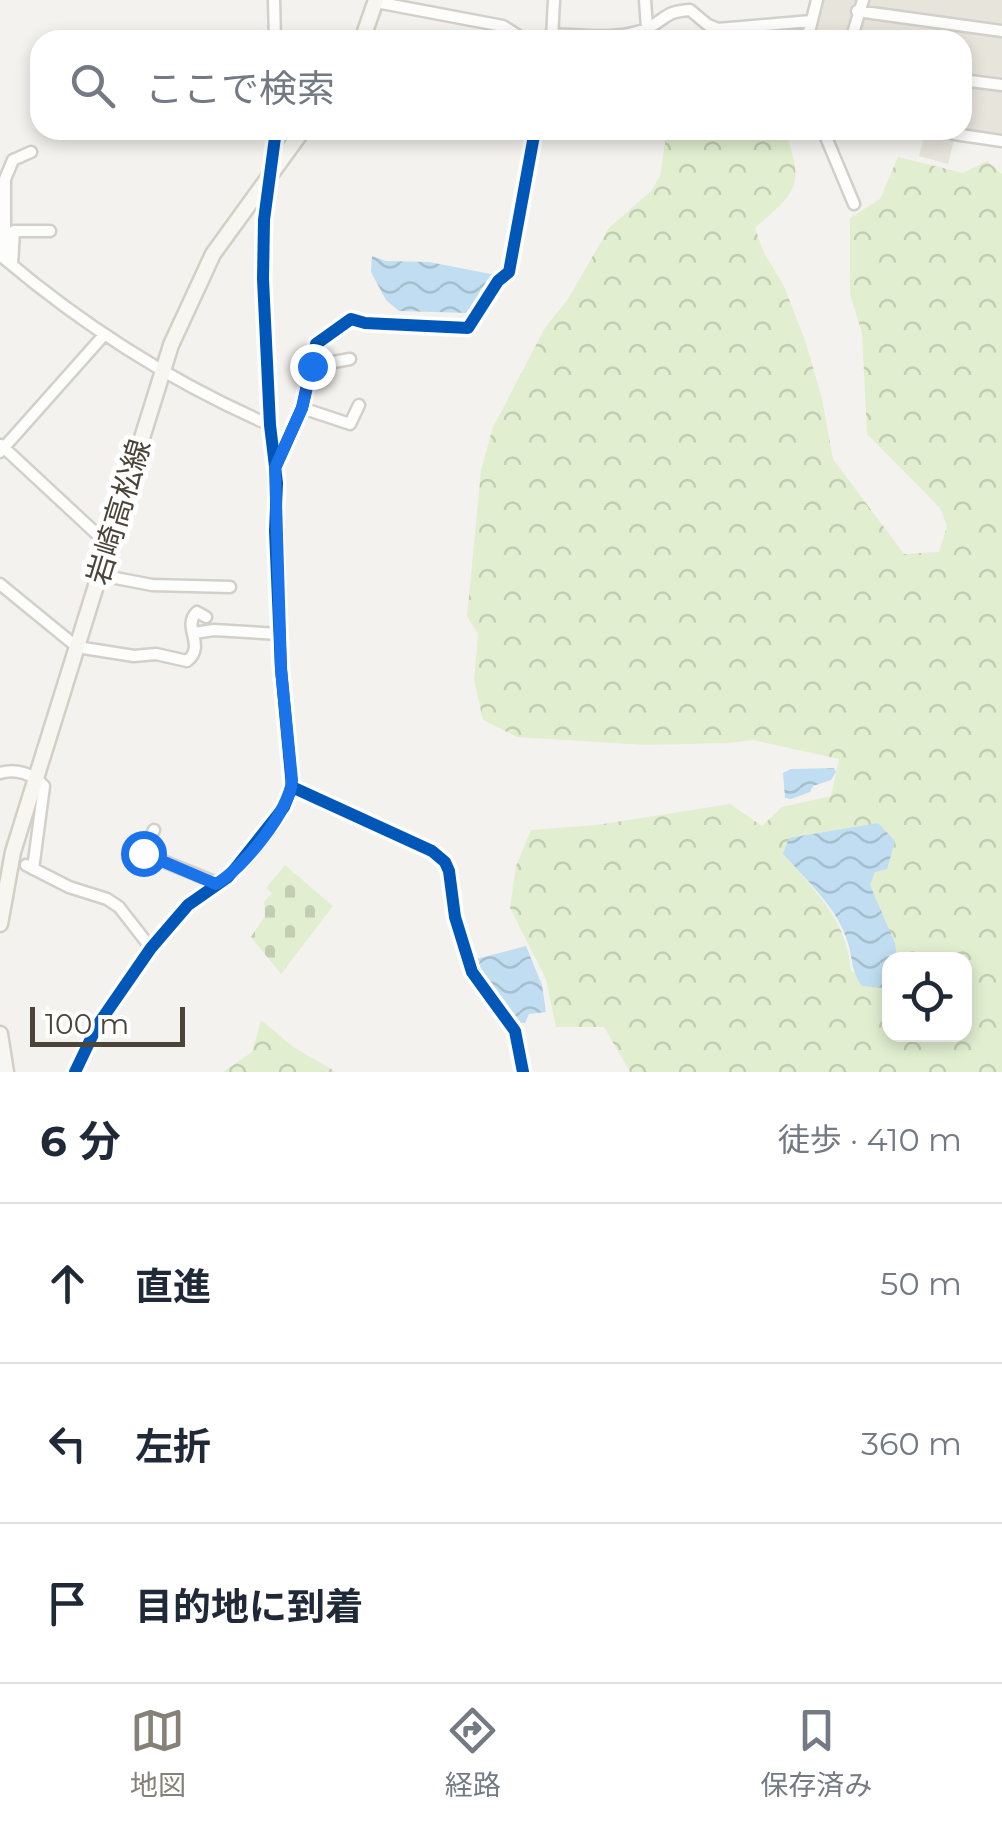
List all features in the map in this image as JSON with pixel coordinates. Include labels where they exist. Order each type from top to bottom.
[{"type":"main road","points":[[366,30],[376,1]]},
{"type":"main road","name":"岩崎高松線","points":[[0,924],[13,852],[163,371],[213,254],[295,140]]},
{"type":"main road","points":[[0,1034],[6,1072]]},
{"type":"street","points":[[274,0],[275,30]]},
{"type":"street","points":[[552,30],[554,0]]},
{"type":"street","points":[[645,0],[647,28]]},
{"type":"street","points":[[810,30],[817,0]]},
{"type":"street","points":[[853,30],[863,0]]},
{"type":"street","points":[[376,1],[509,30]]},
{"type":"street","points":[[638,30],[669,12],[690,10],[708,26],[718,28],[811,21]]},
{"type":"street","points":[[857,12],[1002,31]]},
{"type":"street","points":[[972,81],[1002,85]]},
{"type":"street","points":[[972,137],[1002,141]]},
{"type":"street","points":[[75,1072],[97,1026],[151,948],[188,905],[228,877],[284,807],[292,786],[279,634],[275,468],[262,262],[269,174],[276,140]]},
{"type":"street","points":[[275,468],[302,408],[316,344],[351,319],[468,328],[498,281],[509,272],[532,140]]},
{"type":"street","points":[[827,140],[854,204]]},
{"type":"street","points":[[6,260],[5,180],[13,160],[31,152]]},
{"type":"street","points":[[6,260],[14,231],[50,231]]},
{"type":"street","points":[[6,260],[104,335],[224,405],[270,425]]},
{"type":"street","points":[[104,335],[1,448],[100,537],[111,540]]},
{"type":"street","points":[[312,366],[350,359]]},
{"type":"street","points":[[302,408],[350,424],[359,405]]},
{"type":"street","points":[[100,574],[152,585],[230,587]]},
{"type":"street","points":[[0,584],[77,647],[187,660],[197,646],[189,623],[191,616],[196,612],[206,617]]},
{"type":"street","points":[[194,634],[214,630],[279,634]]},
{"type":"street","points":[[0,774],[23,773],[44,786],[30,867],[119,907],[151,948]]},
{"type":"street","points":[[292,786],[432,850],[444,862],[472,972],[515,1031],[523,1072]]},
{"type":"street","points":[[154,830],[143,853],[216,884]]},
{"type":"shaded area","points":[[818,0],[858,0],[849,30],[812,30]]},
{"type":"shaded area","points":[[865,0],[1002,0],[1002,28],[861,8]]},
{"type":"shaded area","points":[[859,15],[972,30],[856,30]]},
{"type":"shaded area","points":[[972,30],[1002,34],[1002,82],[972,78]]},
{"type":"shaded area","points":[[972,88],[1002,92],[1002,145],[972,139]]},
{"type":"shaded area","points":[[923,140],[954,140],[948,164],[919,156]]},
{"type":"green space","points":[[665,140],[788,140],[795,164],[793,186],[780,205],[755,228],[806,343],[833,459],[904,554],[939,552],[947,526],[940,508],[867,434],[862,333],[850,294],[850,218],[880,199],[898,157],[963,173],[987,161],[1002,174],[1002,1072],[630,1072],[604,1027],[556,1027],[546,979],[510,908],[516,866],[531,830],[597,825],[730,804],[762,826],[782,807],[831,796],[839,759],[753,740],[646,745],[517,737],[483,720],[474,680],[478,633],[467,617],[481,470],[493,427],[545,328],[568,299],[609,228],[651,191],[660,176]],"holes":[[[783,854],[875,872],[870,885],[896,952],[972,952],[972,1042],[882,1042],[882,987],[851,971],[836,921]]]},
{"type":"green space","points":[[285,865],[333,906],[281,974],[251,937],[265,916],[264,902],[272,893],[266,888]]},
{"type":"green space","points":[[261,1020],[292,1046],[336,1072],[223,1072],[252,1052]]},
{"type":"water","points":[[372,256],[496,275],[470,313],[399,311],[386,300],[371,272]]},
{"type":"water","points":[[834,768],[831,780],[813,786],[810,792],[785,798],[783,773],[791,769]]},
{"type":"water","points":[[878,823],[895,841],[887,869],[875,872],[870,885],[896,952],[882,952],[882,988],[862,986],[837,918],[783,854],[789,838]]},
{"type":"water","points":[[526,946],[542,985],[546,1012],[529,1014],[525,1023],[514,1023],[477,975],[472,960]]},
{"type":"cycle path","points":[[75,1072],[97,1026],[151,948],[188,905],[228,877],[284,807],[292,787],[281,669],[275,531],[277,483],[270,425],[263,279],[264,220],[275,140]]},
{"type":"cycle path","points":[[275,468],[302,408],[316,344],[351,319],[468,328],[498,281],[509,272],[533,140]]},
{"type":"cycle path","points":[[292,787],[432,851],[445,862],[455,917],[472,972],[515,1031],[523,1072]]},
{"type":"route","points":[[143,853],[216,884],[228,877],[254,847],[290,794],[292,780],[281,669],[275,468],[302,408],[312,366]]}]
